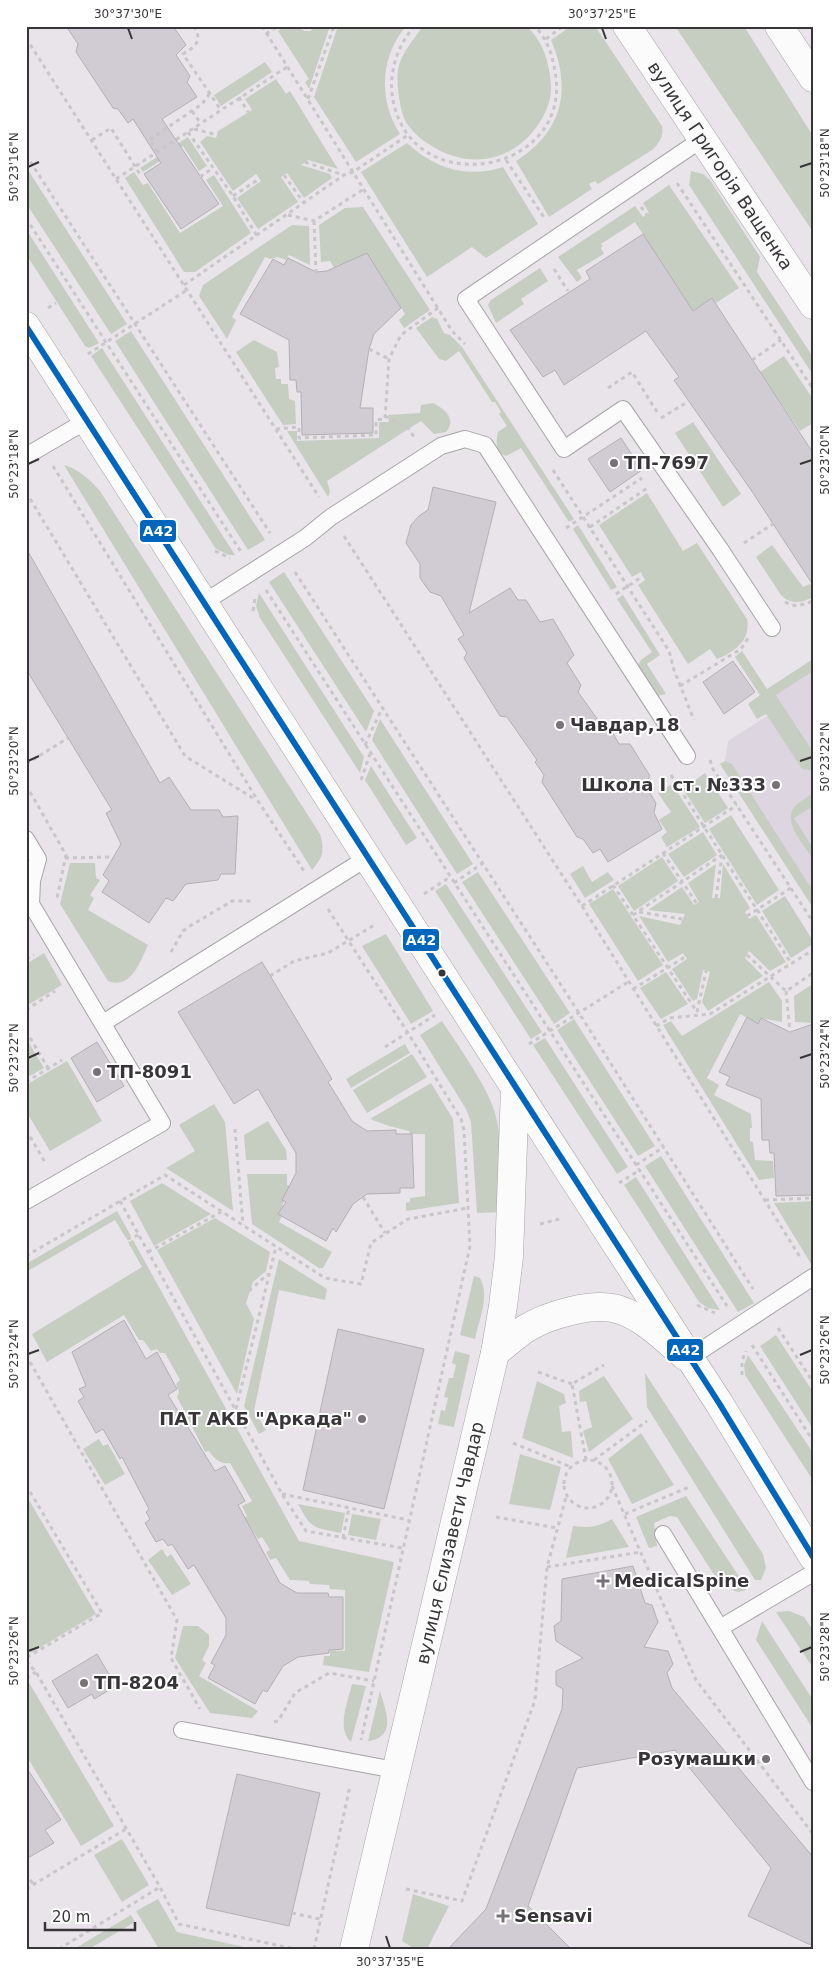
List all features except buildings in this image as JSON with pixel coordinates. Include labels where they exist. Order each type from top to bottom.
[{"type":"street","name":"вулиця Григорія Ващенка","points":[[627,26],[813,306]]},
{"type":"street","points":[[779,26],[813,78]]},
{"type":"street","points":[[26,326],[34,354],[86,421],[718,1403],[813,1557]]},
{"type":"street","name":"вулиця Єлизавети Чавдар","points":[[354,1949],[495,1353],[510,1247],[515,1088]]},
{"type":"street","points":[[495,1353],[526,1329],[558,1314],[588,1307],[620,1309],[646,1323],[688,1359]]},
{"type":"lane","points":[[702,139],[466,299],[564,449],[623,409],[772,628]]},
{"type":"lane","points":[[26,456],[86,421]]},
{"type":"lane","points":[[203,602],[305,538],[331,516],[441,446],[465,439],[485,445],[687,756]]},
{"type":"lane","points":[[26,840],[38,859],[32,881],[32,904],[162,1123],[26,1201]]},
{"type":"lane","points":[[103,1023],[367,858]]},
{"type":"lane","points":[[688,1359],[813,1278]]},
{"type":"lane","points":[[664,1534],[813,1782]]},
{"type":"lane","points":[[720,1628],[813,1573]]},
{"type":"lane","points":[[182,1730],[395,1770]]},
{"type":"path","points":[[194,26],[198,32],[199,42],[183,54],[221,110]]},
{"type":"path","points":[[262,26],[452,331],[469,348]]},
{"type":"path","points":[[266,34],[278,26]]},
{"type":"path","points":[[308,100],[334,26]]},
{"type":"path","points":[[415,26],[408,34],[396,60],[391,88],[396,117],[408,135],[423,149],[438,158],[463,166],[486,165],[506,159],[519,152],[539,134],[553,111],[556,86],[553,59],[546,39],[535,26]]},
{"type":"path","points":[[546,39],[563,26]]},
{"type":"path","points":[[26,38],[582,906],[813,1278]]},
{"type":"path","points":[[116,179],[287,66]]},
{"type":"path","points":[[158,152],[149,140],[202,104],[210,93]]},
{"type":"path","points":[[239,98],[248,112]]},
{"type":"path","points":[[192,111],[201,124]]},
{"type":"path","points":[[92,140],[111,128],[137,166],[141,176]]},
{"type":"path","points":[[193,129],[217,135]]},
{"type":"path","points":[[188,132],[233,196],[257,236]]},
{"type":"path","points":[[184,285],[344,175],[353,172],[408,135]]},
{"type":"path","points":[[26,154],[580,1013],[765,1309],[813,1382]]},
{"type":"path","points":[[506,159],[547,223]]},
{"type":"path","points":[[305,162],[344,175]]},
{"type":"path","points":[[665,164],[813,388]]},
{"type":"path","points":[[200,177],[213,168]]},
{"type":"path","points":[[284,175],[304,203]]},
{"type":"path","points":[[233,196],[259,178]]},
{"type":"path","points":[[288,215],[314,221],[364,189]]},
{"type":"path","points":[[26,218],[813,1441]]},
{"type":"path","points":[[314,221],[316,272]]},
{"type":"path","points":[[553,268],[568,291]]},
{"type":"path","points":[[88,354],[187,290]]},
{"type":"path","points":[[276,429],[299,427],[299,438],[376,435],[376,420],[385,420],[389,359],[401,335],[438,308]]},
{"type":"path","points":[[752,360],[781,340]]},
{"type":"path","points":[[369,349],[389,359]]},
{"type":"path","points":[[600,394],[632,372],[666,426]]},
{"type":"path","points":[[661,418],[689,401]]},
{"type":"path","points":[[385,416],[409,429]]},
{"type":"path","points":[[41,447],[258,801],[306,874]]},
{"type":"path","points":[[548,462],[669,651],[674,670],[695,723]]},
{"type":"path","points":[[547,541],[583,516],[664,470]]},
{"type":"path","points":[[590,527],[664,470]]},
{"type":"path","points":[[26,492],[185,756],[258,801]]},
{"type":"path","points":[[744,543],[773,524]]},
{"type":"path","points":[[739,537],[749,551]]},
{"type":"path","points":[[616,594],[643,576]]},
{"type":"path","points":[[781,599],[794,606],[802,606],[813,601]]},
{"type":"path","points":[[680,686],[741,649],[751,632]]},
{"type":"path","points":[[365,745],[382,707]]},
{"type":"path","points":[[26,764],[68,738]]},
{"type":"path","points":[[361,780],[370,753]]},
{"type":"path","points":[[710,760],[813,922]]},
{"type":"path","points":[[680,790],[791,963]]},
{"type":"path","points":[[582,906],[737,805]]},
{"type":"path","points":[[663,853],[697,904]]},
{"type":"path","points":[[633,915],[722,855]]},
{"type":"path","points":[[716,898],[722,855]]},
{"type":"path","points":[[65,858],[113,857]]},
{"type":"path","points":[[454,883],[482,863]]},
{"type":"path","points":[[613,885],[696,1014]]},
{"type":"path","points":[[747,916],[790,888]]},
{"type":"path","points":[[170,954],[183,931],[232,901],[261,901]]},
{"type":"path","points":[[314,1949],[470,1246],[464,1130],[460,1119],[408,1033],[327,907],[320,912]]},
{"type":"path","points":[[638,912],[682,919]]},
{"type":"path","points":[[270,976],[294,961],[328,953],[349,940]]},
{"type":"path","points":[[656,1026],[670,1018],[710,1014],[813,950]]},
{"type":"path","points":[[747,955],[786,991],[790,1032]]},
{"type":"path","points":[[633,988],[685,957]]},
{"type":"path","points":[[696,1014],[706,971]]},
{"type":"path","points":[[786,991],[813,973]]},
{"type":"path","points":[[529,1044],[628,982]]},
{"type":"path","points":[[385,1047],[459,1000]]},
{"type":"path","points":[[26,1031],[48,1068]]},
{"type":"path","points":[[26,1082],[62,1060]]},
{"type":"path","points":[[234,1129],[243,1225]]},
{"type":"path","points":[[26,1130],[45,1162],[54,1157]]},
{"type":"path","points":[[636,1165],[664,1147]]},
{"type":"path","points":[[620,1183],[640,1170]]},
{"type":"path","points":[[26,1256],[165,1175],[325,1278],[361,1284],[371,1243],[385,1233],[408,1219],[468,1208]]},
{"type":"path","points":[[363,1197],[385,1233]]},
{"type":"path","points":[[764,1200],[813,1198]]},
{"type":"path","points":[[120,1201],[282,1494],[306,1531],[402,1548]]},
{"type":"path","points":[[148,1252],[221,1212]]},
{"type":"path","points":[[127,1239],[139,1235]]},
{"type":"path","points":[[236,1409],[276,1247]]},
{"type":"path","points":[[249,1291],[269,1274]]},
{"type":"path","points":[[697,1305],[718,1314],[730,1311]]},
{"type":"path","points":[[26,1355],[177,1620],[171,1658],[202,1713]]},
{"type":"path","points":[[572,1384],[604,1365]]},
{"type":"path","points":[[538,1372],[572,1384]]},
{"type":"path","points":[[572,1384],[586,1460]]},
{"type":"path","points":[[594,1460],[646,1422]]},
{"type":"path","points":[[513,1443],[571,1467]]},
{"type":"path","points":[[406,1889],[462,1901],[535,1700],[546,1567],[566,1496],[563,1481],[571,1467],[578,1462],[586,1460],[594,1460],[608,1470],[612,1486],[696,1680],[813,1834]]},
{"type":"path","points":[[26,1485],[102,1613],[26,1660],[36,1672],[160,1887],[179,1924],[295,1949]]},
{"type":"path","points":[[566,1496],[578,1506],[593,1508],[606,1500],[612,1486]]},
{"type":"path","points":[[625,1514],[689,1486]]},
{"type":"path","points":[[282,1494],[408,1520]]},
{"type":"path","points":[[343,1538],[350,1508]]},
{"type":"path","points":[[496,1517],[557,1528]]},
{"type":"path","points":[[546,1567],[641,1552]]},
{"type":"path","points":[[26,1678],[36,1672]]},
{"type":"path","points":[[269,1722],[278,1721],[295,1693],[329,1673],[374,1681]]},
{"type":"path","points":[[341,1783],[351,1785]]},
{"type":"path","points":[[26,1888],[126,1829]]},
{"type":"path","points":[[26,1872],[33,1884]]},
{"type":"path","points":[[59,1949],[160,1887]]},
{"type":"path","points":[[292,1913],[320,1918]]},
{"type":"shaded area","points":[[285,26],[293,26],[310,31],[317,26],[330,26],[309,89],[305,82],[309,79],[278,31]]},
{"type":"shaded area","points":[[338,26],[406,26],[397,38],[391,51],[385,79],[388,107],[400,134],[356,162],[314,97]]},
{"type":"shaded area","points":[[423,26],[526,26],[532,32],[545,54],[551,94],[541,120],[524,141],[512,150],[499,156],[486,159],[471,159],[443,152],[426,143],[411,129],[401,109],[397,79],[398,69],[409,45]]},
{"type":"shaded area","points":[[571,26],[595,26],[662,126],[662,137],[652,150],[598,184],[595,181],[589,184],[592,189],[549,217],[516,161],[532,149],[544,136],[559,108],[562,92],[561,75],[551,40]]},
{"type":"shaded area","points":[[675,26],[744,26],[813,136],[813,232]]},
{"type":"shaded area","points":[[265,62],[272,72],[221,106],[214,95]]},
{"type":"shaded area","points":[[276,79],[286,94],[290,91],[338,169],[308,160],[301,165],[330,174],[332,178],[304,198],[287,173],[281,177],[298,202],[258,229],[237,198],[261,181],[256,174],[233,191],[200,142],[207,136],[216,138],[218,131],[252,110],[245,99]]},
{"type":"shaded area","points":[[188,137],[207,166],[199,171],[183,146],[143,172],[140,168]]},
{"type":"shaded area","points":[[407,143],[428,159],[451,169],[476,172],[503,167],[538,224],[486,258],[472,247],[427,277],[361,172]]},
{"type":"shaded area","points":[[26,167],[127,324],[111,334],[26,203]]},
{"type":"shaded area","points":[[691,171],[703,174],[710,180],[760,257],[757,272],[813,357],[813,375],[689,185]]},
{"type":"shaded area","points":[[134,172],[143,185],[148,183],[180,233],[223,206],[206,180],[214,175],[251,233],[195,272],[184,272],[125,178]]},
{"type":"shaded area","points":[[669,185],[739,288],[716,303],[712,298],[693,311],[635,222],[601,244],[604,254],[577,270],[582,278],[577,282],[558,257],[635,206],[643,217],[649,213],[643,203]]},
{"type":"shaded area","points":[[363,207],[430,310],[404,328],[399,320],[405,314],[367,253],[334,268],[330,261],[321,262],[319,225],[345,208]]},
{"type":"shaded area","points":[[292,225],[309,226],[310,265],[289,255],[286,260],[278,257],[270,259],[265,257],[232,317],[236,320],[227,339],[199,296],[203,285]]},
{"type":"shaded area","points":[[26,229],[99,343],[89,348],[85,346],[26,254]]},
{"type":"shaded area","points":[[540,268],[548,281],[521,299],[524,304],[496,323],[488,305],[491,300]]},
{"type":"shaded area","points":[[432,317],[437,319],[444,333],[450,335],[462,347],[574,519],[569,522],[521,448],[506,456],[500,452],[497,443],[498,432],[507,426],[499,414],[501,412],[495,402],[492,402],[459,351],[446,361],[439,359],[416,328]]},
{"type":"shaded area","points":[[131,331],[265,540],[248,550],[115,341]]},
{"type":"shaded area","points":[[254,340],[277,352],[279,367],[275,368],[276,379],[281,379],[281,384],[288,384],[289,399],[295,401],[296,424],[283,425],[236,352]]},
{"type":"shaded area","points":[[102,348],[235,555],[229,555],[216,549],[91,356]]},
{"type":"shaded area","points":[[784,356],[813,399],[813,423],[800,431],[760,372]]},
{"type":"shaded area","points":[[433,403],[442,408],[450,419],[446,432],[434,434],[421,421],[327,481],[330,491],[328,497],[287,431],[297,431],[297,441],[379,438],[379,422],[389,422],[388,415],[420,413],[421,405]]},
{"type":"shaded area","points":[[693,422],[741,494],[723,507],[675,433]]},
{"type":"shaded area","points":[[64,465],[84,475],[100,491],[320,834],[322,854],[312,870]]},
{"type":"shaded area","points":[[647,493],[683,551],[697,543],[747,619],[747,633],[744,639],[735,649],[724,656],[717,659],[710,649],[688,664],[638,585],[645,580],[641,572],[632,577],[599,525]]},
{"type":"shaded area","points":[[578,525],[617,587],[611,590],[573,529]]},
{"type":"shaded area","points":[[772,545],[803,587],[810,584],[813,588],[813,597],[804,601],[792,602],[781,595],[756,557]]},
{"type":"shaded area","points":[[284,572],[374,711],[366,732],[269,582]]},
{"type":"shaded area","points":[[259,593],[364,757],[360,773],[260,618],[256,606]]},
{"type":"shaded area","points":[[623,595],[660,655],[647,664],[666,694],[657,696],[637,667],[641,660],[652,652],[617,599]]},
{"type":"shaded area","points":[[742,651],[767,689],[813,659],[813,671],[776,695],[813,752],[813,769],[802,769],[766,714],[757,719],[748,704],[760,695],[735,657]]},
{"type":"shaded area","name":"Школа І ст. №333","points":[[813,665],[813,904],[725,761],[728,741],[783,706],[774,691]]},
{"type":"shaded area","points":[[380,719],[473,864],[457,874],[372,740]]},
{"type":"shaded area","points":[[725,761],[732,764],[813,891],[813,908],[720,764]]},
{"type":"shaded area","points":[[371,766],[417,838],[406,845],[365,780]]},
{"type":"shaded area","points":[[705,773],[728,808],[705,823],[683,789]]},
{"type":"shaded area","points":[[672,784],[700,827],[667,847],[661,837],[667,832],[659,820],[671,812],[658,793]]},
{"type":"shaded area","points":[[813,793],[813,806],[794,818],[813,848],[813,859],[796,833],[791,818],[792,811],[796,805]]},
{"type":"shaded area","points":[[731,815],[779,890],[757,905],[709,829]]},
{"type":"shaded area","points":[[703,832],[717,855],[684,877],[668,854]]},
{"type":"shaded area","points":[[662,857],[678,881],[634,911],[618,886]]},
{"type":"shaded area","points":[[70,863],[95,863],[96,878],[100,880],[90,895],[94,898],[88,910],[148,945],[134,973],[123,982],[108,981],[60,904]]},
{"type":"shaded area","points":[[716,864],[712,898],[720,898],[723,864],[750,908],[745,912],[749,919],[756,915],[786,962],[770,971],[749,951],[745,958],[763,976],[708,1011],[702,1002],[710,972],[703,970],[697,999],[693,1001],[672,969],[687,959],[683,953],[668,962],[639,916],[680,925],[685,914],[648,910],[682,887],[694,905],[699,902],[688,883]]},
{"type":"shaded area","points":[[583,866],[592,882],[608,872],[614,880],[585,898],[570,874]]},
{"type":"shaded area","points":[[478,872],[570,1013],[554,1024],[462,882]]},
{"type":"shaded area","points":[[446,884],[542,1032],[531,1039],[435,891]]},
{"type":"shaded area","points":[[613,889],[663,965],[638,981],[589,904]]},
{"type":"shaded area","points":[[785,896],[813,941],[813,944],[791,958],[762,911]]},
{"type":"shaded area","points":[[386,934],[433,1011],[411,1024],[362,946]]},
{"type":"shaded area","points":[[44,953],[62,985],[26,1006],[26,964]]},
{"type":"shaded area","points":[[666,972],[688,1004],[661,1019],[640,988]]},
{"type":"shaded area","points":[[769,982],[782,1001],[782,1022],[761,1018],[758,1024],[740,1014],[707,1078],[719,1085],[714,1095],[751,1114],[752,1128],[750,1128],[750,1141],[753,1142],[755,1160],[773,1161],[774,1178],[759,1180],[663,1025],[671,1021],[682,1036]]},
{"type":"shaded area","points":[[813,984],[813,1023],[795,1022],[794,996]]},
{"type":"shaded area","points":[[574,1019],[655,1146],[638,1156],[557,1030]]},
{"type":"shaded area","points":[[442,1021],[473,1068],[493,1106],[499,1129],[502,1153],[501,1212],[477,1213],[471,1122],[466,1109],[420,1035]]},
{"type":"shaded area","points":[[26,1038],[44,1068],[26,1078]]},
{"type":"shaded area","points":[[545,1038],[628,1167],[617,1174],[533,1045]]},
{"type":"shaded area","points":[[405,1044],[410,1053],[351,1088],[346,1079]]},
{"type":"shaded area","points":[[412,1054],[427,1077],[367,1113],[353,1090]]},
{"type":"shaded area","points":[[67,1061],[102,1121],[50,1151],[26,1111],[26,1085]]},
{"type":"shaded area","points":[[431,1083],[453,1119],[459,1203],[406,1211],[406,1203],[410,1202],[410,1198],[425,1196],[425,1134],[410,1134],[409,1131],[370,1119]]},
{"type":"shaded area","points":[[214,1104],[225,1122],[233,1211],[166,1168],[195,1151],[179,1125]]},
{"type":"shaded area","points":[[268,1121],[286,1150],[287,1160],[246,1160],[244,1135]]},
{"type":"shaded area","points":[[661,1156],[754,1303],[738,1312],[645,1166]]},
{"type":"shaded area","points":[[247,1174],[287,1174],[287,1185],[292,1187],[282,1205],[286,1208],[279,1222],[332,1252],[323,1268],[319,1268],[252,1224]]},
{"type":"shaded area","points":[[636,1177],[720,1310],[708,1308],[699,1302],[624,1185]]},
{"type":"shaded area","points":[[162,1183],[211,1214],[154,1246],[130,1201]]},
{"type":"shaded area","points":[[813,1201],[813,1261],[811,1264],[774,1203]]},
{"type":"shaded area","points":[[117,1211],[131,1236],[126,1238],[115,1220],[26,1272],[26,1264]]},
{"type":"shaded area","points":[[215,1218],[270,1252],[266,1271],[253,1282],[246,1303],[254,1319],[237,1394],[157,1250]]},
{"type":"shaded area","points":[[133,1240],[299,1541],[394,1562],[369,1672],[323,1665],[324,1656],[330,1656],[330,1650],[345,1651],[345,1590],[330,1589],[329,1585],[310,1584],[309,1581],[290,1580],[276,1558],[270,1560],[266,1552],[270,1550],[262,1537],[258,1539],[244,1518],[247,1516],[242,1506],[252,1501],[230,1463],[220,1462],[209,1451],[205,1452],[177,1397],[179,1392],[176,1384],[180,1380],[165,1353],[160,1353],[157,1349],[151,1351],[143,1340],[139,1340],[124,1315],[47,1362],[32,1334],[142,1267],[128,1242]]},
{"type":"shaded area","points":[[279,1259],[327,1289],[325,1300],[279,1290],[254,1411],[266,1430],[259,1434],[244,1406]]},
{"type":"shaded area","points":[[474,1276],[480,1278],[484,1292],[483,1308],[475,1339],[460,1335]]},
{"type":"shaded area","points":[[776,1335],[813,1392],[813,1429],[760,1346]]},
{"type":"shaded area","points":[[455,1351],[470,1355],[454,1427],[438,1424],[441,1410],[445,1411],[448,1398],[444,1397],[449,1378],[453,1378],[456,1365],[452,1363]]},
{"type":"shaded area","points":[[748,1355],[813,1453],[812,1479],[745,1375],[744,1365]]},
{"type":"shaded area","points":[[645,1373],[763,1554],[766,1568],[761,1580],[755,1580],[647,1407]]},
{"type":"shaded area","points":[[604,1376],[633,1419],[589,1452],[583,1431],[592,1427],[586,1401],[580,1402],[579,1391]]},
{"type":"shaded area","points":[[537,1381],[564,1394],[566,1403],[559,1406],[562,1432],[571,1431],[573,1458],[522,1438]]},
{"type":"shaded area","points":[[641,1433],[674,1485],[632,1504],[608,1459]]},
{"type":"shaded area","points":[[99,1439],[103,1446],[108,1444],[125,1474],[105,1485],[83,1449]]},
{"type":"shaded area","points":[[520,1454],[561,1467],[550,1510],[509,1504]]},
{"type":"shaded area","points":[[26,1495],[96,1614],[31,1653],[26,1646]]},
{"type":"shaded area","points":[[686,1496],[744,1584],[746,1590],[738,1592],[720,1584],[677,1517],[670,1516],[654,1523],[657,1546],[649,1548],[636,1517]]},
{"type":"shaded area","points":[[298,1504],[345,1513],[341,1533],[314,1526],[307,1519]]},
{"type":"shaded area","points":[[352,1514],[381,1519],[376,1540],[348,1535]]},
{"type":"shaded area","points":[[612,1519],[629,1547],[566,1558],[573,1526],[593,1526]]},
{"type":"shaded area","points":[[162,1549],[167,1557],[171,1554],[191,1584],[172,1595],[148,1560]]},
{"type":"shaded area","points":[[789,1611],[804,1617],[813,1630],[813,1668],[776,1612]]},
{"type":"shaded area","points":[[762,1621],[813,1700],[813,1729],[756,1640]]},
{"type":"shaded area","points":[[183,1626],[198,1626],[209,1635],[209,1646],[202,1660],[206,1663],[199,1676],[258,1711],[252,1718],[210,1713],[175,1658]]},
{"type":"shaded area","points":[[28,1681],[114,1826],[81,1846],[26,1755],[26,1682]]},
{"type":"shaded area","points":[[352,1684],[366,1686],[351,1742],[344,1729],[344,1714]]},
{"type":"shaded area","points":[[380,1691],[386,1714],[386,1728],[383,1734],[368,1741]]},
{"type":"shaded area","points":[[122,1839],[149,1885],[122,1902],[94,1855]]},
{"type":"shaded area","points":[[413,1894],[449,1906],[427,1949],[415,1949],[402,1941]]},
{"type":"shaded area","points":[[158,1899],[177,1932],[253,1949],[159,1949],[136,1911]]},
{"type":"shaded area","points":[[131,1915],[135,1922],[89,1949],[74,1949]]},
{"type":"transit line","name":"А42","points":[[26,326],[719,1403],[813,1557]]},
{"type":"place","name":"ТП-7697","points":[[614,463]]},
{"type":"place","name":"Чавдар,18","points":[[560,725]]},
{"type":"place","name":"Школа І ст. №333","points":[[776,785]]},
{"type":"place","name":"ТП-8091","points":[[97,1072]]},
{"type":"place","name":"ПАТ АКБ \"Аркада\"","points":[[362,1419]]},
{"type":"place","name":"MedicalSpine","points":[[603,1581]]},
{"type":"place","name":"ТП-8204","points":[[84,1683]]},
{"type":"place","name":"Розумашки","points":[[766,1759]]},
{"type":"place","name":"Sensavi","points":[[503,1916]]}]
